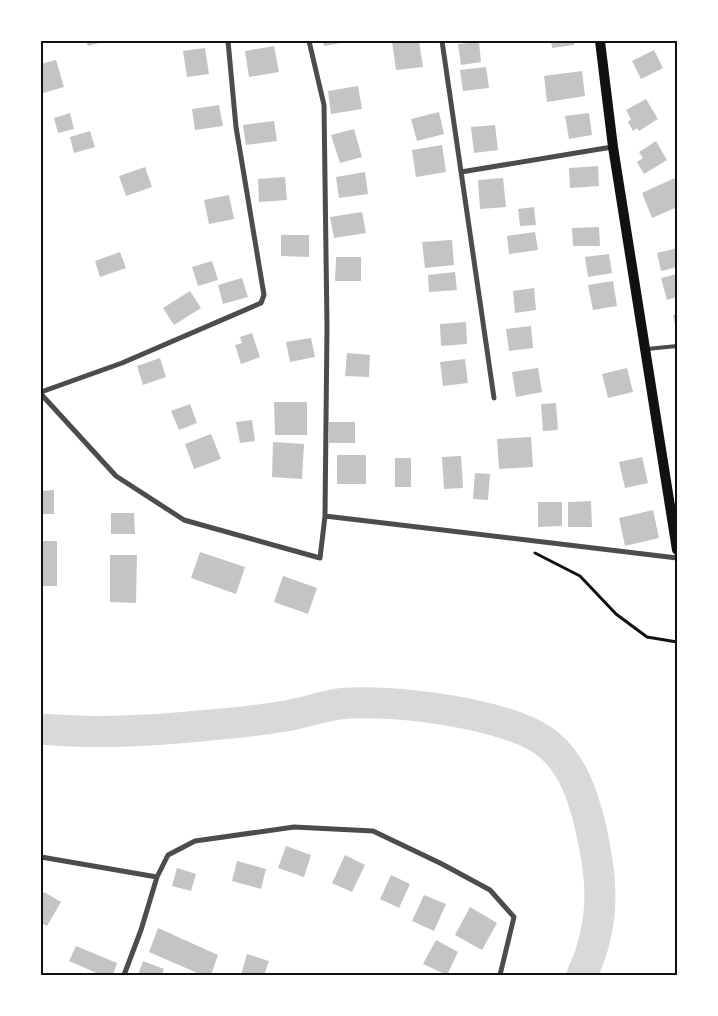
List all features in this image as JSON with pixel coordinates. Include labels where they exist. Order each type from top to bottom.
[{"type":"main road","points":[[600,41],[613,147],[675,523],[677,550]]},
{"type":"street","points":[[228,41],[236,127],[264,295],[261,304],[122,363],[41,393],[116,476],[184,520],[320,558],[325,516],[327,327],[324,104],[309,41]]},
{"type":"street","points":[[442,41],[494,398]]},
{"type":"street","points":[[461,172],[613,147]]},
{"type":"street","points":[[325,516],[677,558]]},
{"type":"street","points":[[124,975],[141,930],[157,877],[168,854],[195,841],[294,827],[373,831],[442,864],[490,890],[514,917],[500,975]]},
{"type":"street","points":[[41,857],[157,877]]},
{"type":"lane","points":[[645,350],[677,346]]},
{"type":"path","points":[[530,550],[580,576],[616,614],[647,637],[677,642]]},
{"type":"building","points":[[86,41],[102,41],[102,42],[88,46]]},
{"type":"building","points":[[323,41],[345,41],[346,42],[324,46]]},
{"type":"building","points":[[392,41],[419,41],[423,67],[396,70]]},
{"type":"building","points":[[551,41],[574,41],[574,45],[552,48]]},
{"type":"building","points":[[479,42],[481,62],[461,65],[458,44]]},
{"type":"building","points":[[274,46],[279,72],[249,77],[245,51]]},
{"type":"building","points":[[205,48],[209,74],[187,77],[183,51]]},
{"type":"building","points":[[654,50],[663,68],[641,79],[632,61]]},
{"type":"building","points":[[56,60],[64,87],[43,93],[41,64]]},
{"type":"building","points":[[486,67],[489,88],[463,91],[460,70]]},
{"type":"building","points":[[582,71],[585,96],[547,102],[544,76]]},
{"type":"building","points":[[358,86],[362,109],[331,114],[328,91]]},
{"type":"building","points":[[646,99],[658,119],[639,131],[637,128],[633,131],[628,122],[631,119],[626,110]]},
{"type":"building","points":[[219,105],[223,126],[195,130],[192,109]]},
{"type":"building","points":[[439,112],[444,134],[417,141],[411,119]]},
{"type":"building","points":[[70,113],[74,129],[58,133],[54,118]]},
{"type":"building","points":[[589,113],[592,135],[569,139],[565,116]]},
{"type":"building","points":[[274,121],[277,141],[246,145],[243,125]]},
{"type":"building","points":[[495,125],[498,150],[474,153],[471,127]]},
{"type":"building","points":[[354,129],[362,157],[340,163],[331,135]]},
{"type":"building","points":[[90,131],[95,147],[74,153],[70,137]]},
{"type":"building","points":[[656,141],[667,160],[644,174],[637,162],[643,158],[639,152]]},
{"type":"building","points":[[442,145],[446,172],[416,177],[412,150]]},
{"type":"building","points":[[598,166],[599,186],[570,188],[569,168]]},
{"type":"building","points":[[145,167],[152,187],[126,196],[119,176]]},
{"type":"building","points":[[365,172],[368,194],[339,198],[336,177]]},
{"type":"building","points":[[285,177],[287,200],[259,202],[258,179]]},
{"type":"building","points":[[677,177],[677,207],[652,218],[642,193]]},
{"type":"building","points":[[503,178],[506,207],[480,209],[478,180]]},
{"type":"building","points":[[229,195],[234,219],[209,224],[204,200]]},
{"type":"building","points":[[534,207],[536,225],[520,226],[518,209]]},
{"type":"building","points":[[362,212],[366,233],[334,238],[330,217]]},
{"type":"building","points":[[599,227],[600,246],[573,246],[572,228]]},
{"type":"building","points":[[535,232],[538,250],[509,254],[507,236]]},
{"type":"building","points":[[281,235],[309,235],[309,257],[281,256]]},
{"type":"building","points":[[452,240],[454,265],[425,268],[422,242]]},
{"type":"building","points":[[677,248],[677,267],[661,271],[657,253]]},
{"type":"building","points":[[120,252],[126,268],[100,277],[95,261]]},
{"type":"building","points":[[609,254],[612,273],[588,277],[585,257]]},
{"type":"building","points":[[336,257],[361,257],[361,281],[335,281]]},
{"type":"building","points":[[212,261],[218,280],[198,286],[192,267]]},
{"type":"building","points":[[455,272],[457,290],[429,292],[428,275]]},
{"type":"building","points":[[677,274],[677,297],[667,300],[661,278]]},
{"type":"building","points":[[242,278],[248,297],[223,304],[218,285]]},
{"type":"building","points":[[613,281],[617,306],[593,310],[588,285]]},
{"type":"building","points":[[534,288],[536,310],[515,313],[513,291]]},
{"type":"building","points":[[190,291],[201,308],[174,325],[163,308]]},
{"type":"building","points":[[677,314],[677,330],[676,330],[673,315]]},
{"type":"building","points":[[466,322],[467,344],[441,346],[440,324]]},
{"type":"building","points":[[531,326],[533,348],[509,351],[506,329]]},
{"type":"building","points":[[252,333],[260,357],[241,364],[235,345],[242,343],[240,337]]},
{"type":"building","points":[[311,338],[315,357],[290,362],[286,342]]},
{"type":"building","points":[[347,353],[370,355],[369,377],[345,376]]},
{"type":"building","points":[[160,358],[166,377],[143,385],[137,366]]},
{"type":"building","points":[[465,359],[468,383],[443,386],[440,362]]},
{"type":"building","points":[[538,368],[542,392],[516,397],[512,372]]},
{"type":"building","points":[[627,368],[633,392],[608,398],[602,374]]},
{"type":"building","points":[[274,402],[307,402],[307,435],[275,435]]},
{"type":"building","points":[[556,403],[558,430],[543,431],[541,404]]},
{"type":"building","points":[[190,404],[197,423],[179,430],[171,411]]},
{"type":"building","points":[[252,420],[255,441],[240,443],[236,422]]},
{"type":"building","points":[[329,422],[355,422],[355,443],[329,443]]},
{"type":"building","points":[[211,434],[221,459],[194,469],[185,444]]},
{"type":"building","points":[[531,437],[533,467],[499,469],[497,439]]},
{"type":"building","points":[[273,442],[304,444],[302,479],[272,477]]},
{"type":"building","points":[[337,455],[366,455],[366,484],[337,484]]},
{"type":"building","points":[[461,456],[463,488],[444,489],[442,457]]},
{"type":"building","points":[[642,457],[648,483],[625,488],[619,462]]},
{"type":"building","points":[[395,458],[411,458],[411,487],[395,487]]},
{"type":"building","points":[[475,473],[490,474],[488,500],[473,499]]},
{"type":"building","points":[[54,490],[54,514],[41,514],[41,491]]},
{"type":"building","points":[[591,501],[592,527],[568,527],[568,502]]},
{"type":"building","points":[[538,502],[562,502],[562,526],[538,527]]},
{"type":"building","points":[[653,510],[659,538],[625,546],[619,518]]},
{"type":"building","points":[[111,513],[134,513],[135,534],[111,534]]},
{"type":"building","points":[[41,541],[57,541],[57,586],[41,586]]},
{"type":"building","points":[[200,552],[245,567],[236,594],[191,578]]},
{"type":"building","points":[[110,555],[137,555],[136,603],[110,602]]},
{"type":"building","points":[[283,576],[317,588],[308,614],[274,602]]},
{"type":"building","points":[[286,846],[311,855],[304,877],[278,868]]},
{"type":"building","points":[[345,855],[365,865],[352,892],[332,883]]},
{"type":"building","points":[[237,861],[266,869],[261,889],[232,881]]},
{"type":"building","points":[[177,868],[196,874],[191,891],[172,886]]},
{"type":"building","points":[[391,875],[410,884],[399,908],[380,899]]},
{"type":"building","points":[[44,892],[61,902],[47,926],[41,923],[41,897]]},
{"type":"building","points":[[424,895],[446,904],[434,931],[412,921]]},
{"type":"building","points":[[470,907],[497,923],[482,950],[455,935]]},
{"type":"building","points":[[158,928],[218,955],[211,975],[202,975],[149,952]]},
{"type":"building","points":[[436,940],[458,952],[447,975],[423,964]]},
{"type":"building","points":[[76,946],[117,963],[113,975],[101,975],[69,961]]},
{"type":"building","points":[[247,954],[269,961],[264,975],[241,975]]},
{"type":"building","points":[[143,961],[164,969],[162,975],[138,975]]},
{"type":"waterway","points":[[41,729],[104,732],[168,729],[267,719],[338,704],[386,703],[448,710],[479,716],[507,724],[531,734],[549,745],[571,771],[584,803],[590,825],[598,864],[600,901],[595,937],[582,975]]}]
